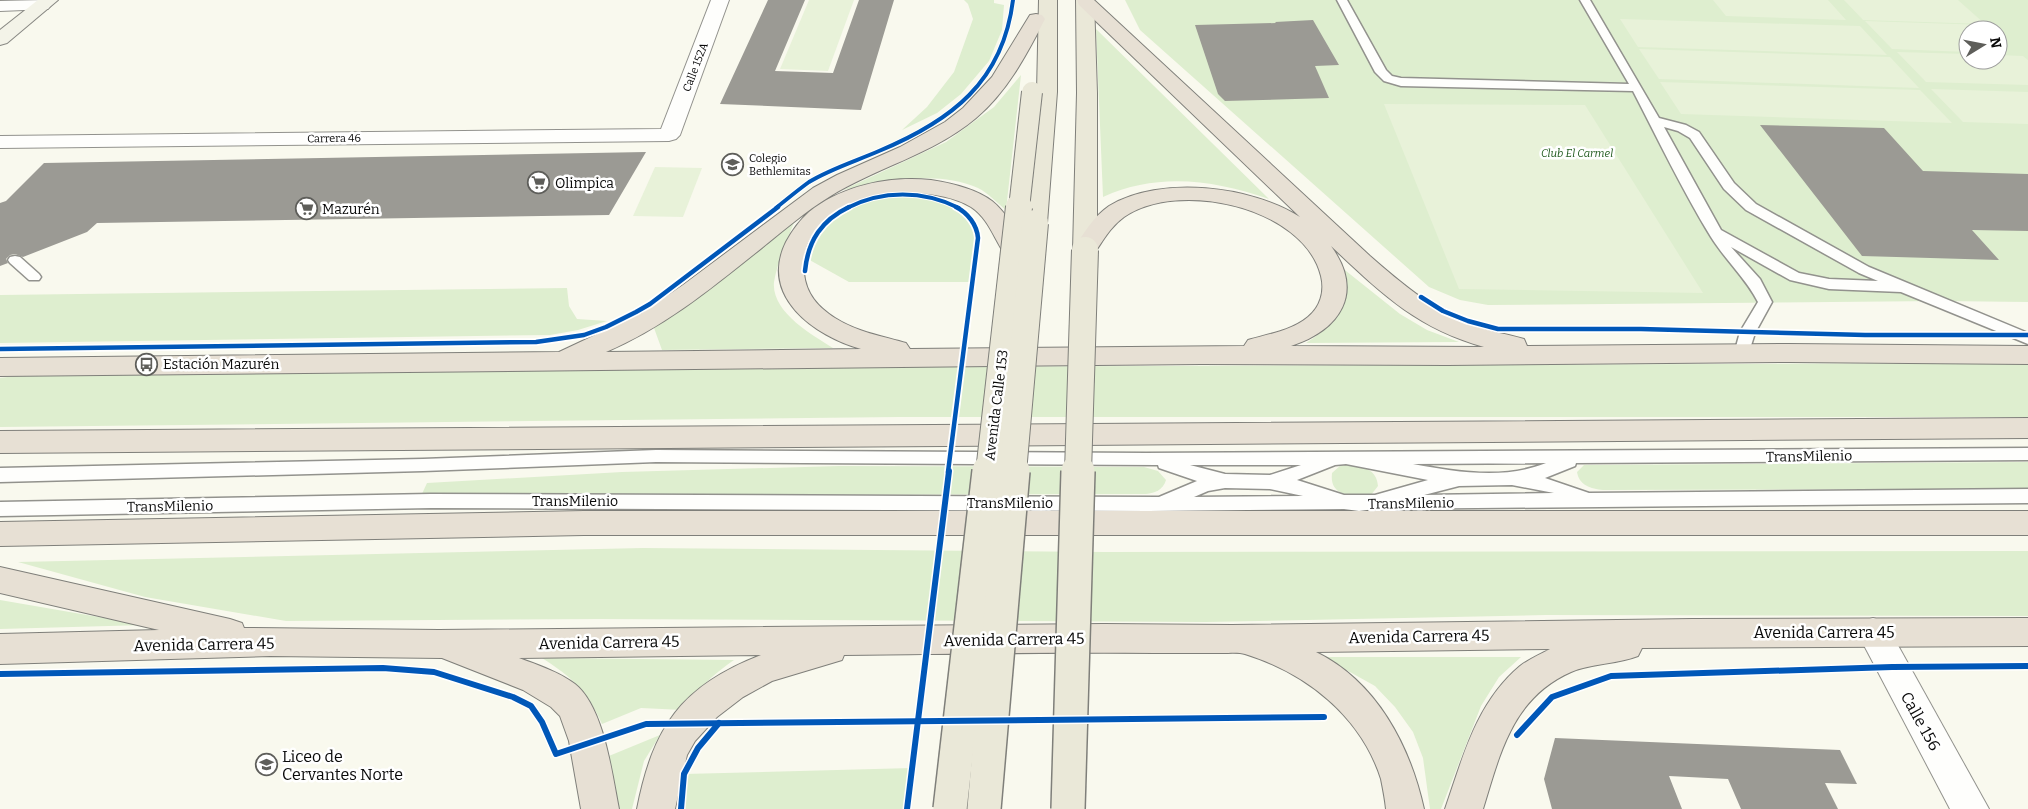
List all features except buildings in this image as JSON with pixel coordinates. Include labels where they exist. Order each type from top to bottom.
[{"type":"highway","points":[[1085,0],[1361,261],[1407,302],[1436,321],[1471,335],[1517,345],[1611,355]]},
{"type":"highway","points":[[559,362],[650,320],[707,280],[825,189],[849,176],[906,152],[959,122],[989,95],[1002,78],[1040,6]]},
{"type":"highway","points":[[970,358],[882,346],[858,339],[825,324],[804,305],[793,288],[790,275],[797,242],[817,217],[846,199],[891,187],[914,185],[938,187],[960,193],[980,203],[994,216],[1004,230],[1014,251]]},
{"type":"highway","points":[[1086,250],[1102,222],[1116,212],[1147,200],[1177,195],[1201,194],[1249,202],[1278,214],[1309,234],[1322,249],[1331,265],[1335,282],[1333,298],[1325,314],[1317,323],[1280,341],[1243,350],[1201,355]]},
{"type":"highway","points":[[0,367],[1201,355],[1742,354],[2028,356]]},
{"type":"highway","points":[[0,374],[51,366]]},
{"type":"highway","points":[[0,442],[2028,428]]},
{"type":"highway","points":[[0,534],[584,524],[2028,523]]},
{"type":"highway","points":[[0,580],[270,642]]},
{"type":"highway","name":"Avenida Carrera 45","points":[[0,649],[270,642],[439,644],[1232,639],[1692,633],[2028,632]]},
{"type":"highway","points":[[1464,809],[1490,731],[1509,701],[1533,676],[1565,658],[1692,633]]},
{"type":"highway","points":[[1232,639],[1270,647],[1307,664],[1341,688],[1370,719],[1390,752],[1403,787],[1405,809]]},
{"type":"highway","points":[[656,809],[662,775],[674,743],[711,700],[738,682],[775,665],[868,640]]},
{"type":"highway","points":[[439,644],[546,684],[561,694],[572,705],[580,724],[600,809]]},
{"type":"main road","points":[[1068,809],[1086,250],[1087,93],[1085,0]]},
{"type":"main road","name":"Avenida Calle 153","points":[[984,809],[1040,92],[1040,6]]},
{"type":"main road","name":"Avenida Calle 153","points":[[950,809],[1014,251],[1040,92]]},
{"type":"street","name":"Calle 152A","points":[[669,135],[720,0]]},
{"type":"street","points":[[0,17],[12,4],[46,3]]},
{"type":"street","points":[[0,39],[46,3]]},
{"type":"street","name":"Carrera 46","points":[[0,142],[669,135]]},
{"type":"street","name":"Calle 156","points":[[1873,632],[1970,809]]},
{"type":"lane","points":[[1342,0],[1381,72],[1388,80],[1401,82],[1637,88]]},
{"type":"lane","points":[[1585,0],[1637,88],[1715,232],[1728,253],[1755,282],[1765,302],[1748,332],[1742,354]]},
{"type":"lane","points":[[1653,120],[1682,128],[1695,135],[1729,186],[1752,207],[1864,270],[2028,339]]},
{"type":"lane","points":[[1715,232],[1795,277],[1829,284],[1903,287]]},
{"type":"lane","points":[[15,260],[34,277]]},
{"type":"lane","name":"TransMilenio","points":[[0,474],[423,465],[656,456],[1146,459],[1341,457],[1591,458],[2028,454]]},
{"type":"lane","name":"TransMilenio","points":[[1270,482],[1289,477],[1314,465],[1341,457],[1459,479]]},
{"type":"lane","name":"TransMilenio","points":[[1146,459],[1167,463],[1204,477],[1225,481],[1270,482],[1292,486],[1334,500],[1358,504],[1385,499],[1433,484],[1459,479],[1512,478],[1534,475],[1567,462],[1591,458]]},
{"type":"lane","name":"TransMilenio","points":[[1512,478],[1549,485],[1584,496],[1613,500]]},
{"type":"lane","name":"TransMilenio","points":[[1149,504],[1179,497],[1205,485],[1225,481]]},
{"type":"lane","name":"TransMilenio","points":[[0,509],[431,500],[1358,504],[2028,496]]},
{"type":"green space","points":[[809,0],[854,0],[828,71],[780,69]]},
{"type":"green space","points":[[964,0],[994,0],[994,3],[1004,5],[1002,30],[989,61],[961,94],[937,113],[902,130],[927,107],[954,72],[973,19],[968,4]]},
{"type":"green space","name":"Club El Carmel","points":[[1125,0],[2028,0],[2028,302],[1488,305],[1460,300],[1429,287],[1140,30]]},
{"type":"green space","points":[[1713,0],[1828,0],[1846,20],[1726,16]]},
{"type":"green space","points":[[1844,0],[1958,0],[1980,20],[1958,20],[1958,23],[1863,20]]},
{"type":"green space","points":[[1620,19],[1860,26],[1887,55],[1638,47]]},
{"type":"green space","points":[[1865,21],[1958,24],[1958,52],[1892,49]]},
{"type":"green space","points":[[1096,29],[1269,199],[1228,187],[1186,182],[1144,184],[1103,197]]},
{"type":"green space","points":[[1639,49],[1890,57],[1919,88],[1659,79]]},
{"type":"green space","points":[[1897,52],[1958,54],[1958,70],[2008,70],[2008,55],[2023,56],[2028,60],[2028,85],[1926,82]]},
{"type":"green space","points":[[1021,75],[1006,210],[978,188],[962,182],[945,179],[910,179],[843,190],[946,142],[994,107]]},
{"type":"green space","points":[[1660,82],[1920,90],[1952,123],[1681,114]]},
{"type":"green space","points":[[1931,89],[2028,92],[2028,124],[1963,122]]},
{"type":"green space","points":[[1384,104],[1585,105],[1703,293],[1459,289]]},
{"type":"green space","points":[[655,167],[702,168],[683,217],[633,216]]},
{"type":"green space","points":[[895,195],[931,198],[944,202],[965,212],[973,221],[978,238],[972,282],[849,282],[806,258],[819,230],[840,212],[865,201]]},
{"type":"green space","points":[[795,220],[778,267],[774,282],[775,293],[779,303],[794,321],[833,348],[662,350],[654,328]]},
{"type":"green space","points":[[1341,267],[1400,314],[1427,330],[1459,342],[1306,343],[1327,328],[1340,312],[1344,293]]},
{"type":"green space","points":[[567,288],[569,306],[577,319],[607,321],[578,330],[550,335],[0,343],[0,295]]},
{"type":"green space","points":[[2028,363],[2028,417],[899,417],[0,427],[0,378],[22,375],[540,368]]},
{"type":"green space","points":[[2028,462],[2028,489],[1603,490],[1586,486],[1580,480],[1577,472],[1584,465]]},
{"type":"green space","points":[[1348,464],[1368,469],[1375,476],[1378,486],[1371,495],[1357,496],[1344,494],[1334,487],[1332,473],[1341,465]]},
{"type":"green space","points":[[839,466],[1144,467],[1158,471],[1166,480],[1158,490],[1146,494],[421,496],[427,483],[622,472]]},
{"type":"green space","points":[[643,548],[1105,552],[2028,551],[2028,616],[1546,615],[1206,622],[598,619],[286,621],[145,597],[18,562]]},
{"type":"green space","points":[[0,600],[145,625],[0,629]]},
{"type":"green space","points":[[1323,657],[1521,657],[1499,677],[1481,706],[1441,809],[1430,809],[1423,758],[1413,732],[1395,707],[1375,686]]},
{"type":"green space","points":[[542,658],[734,660],[706,683],[683,710],[641,708],[602,724],[591,703],[578,686]]},
{"type":"green space","points":[[660,735],[644,761],[632,809],[618,809],[604,758]]},
{"type":"green space","points":[[912,768],[907,809],[681,809],[684,774]]},
{"type":"cycle path","points":[[0,349],[536,342],[584,335],[621,320],[650,304],[810,182],[905,140],[954,110],[984,79],[995,61],[1004,42],[1010,22],[1013,0]]},
{"type":"cycle path","points":[[805,271],[809,249],[813,239],[824,223],[843,210],[872,198],[916,195],[947,202],[971,218],[977,230],[977,247],[907,809]]},
{"type":"cycle path","points":[[1421,297],[1443,311],[1468,321],[1498,329],[1641,329],[1865,335],[2028,335]]},
{"type":"cycle path","points":[[1517,735],[1552,697],[1611,676],[1892,667],[2028,666]]},
{"type":"cycle path","points":[[0,674],[383,668],[434,672],[513,697],[531,706],[542,722],[556,754],[646,724],[1324,717]]},
{"type":"cycle path","points":[[681,809],[684,774],[698,748],[719,723]]},
{"type":"place","name":"Colegio Bethlemitas","points":[[733,164]]},
{"type":"place","name":"Olimpica","points":[[539,183]]},
{"type":"place","name":"Mazurén","points":[[306,209]]},
{"type":"place","name":"Estación Mazurén","points":[[147,364]]},
{"type":"place","name":"Liceo de Cervantes Norte","points":[[266,765]]}]
